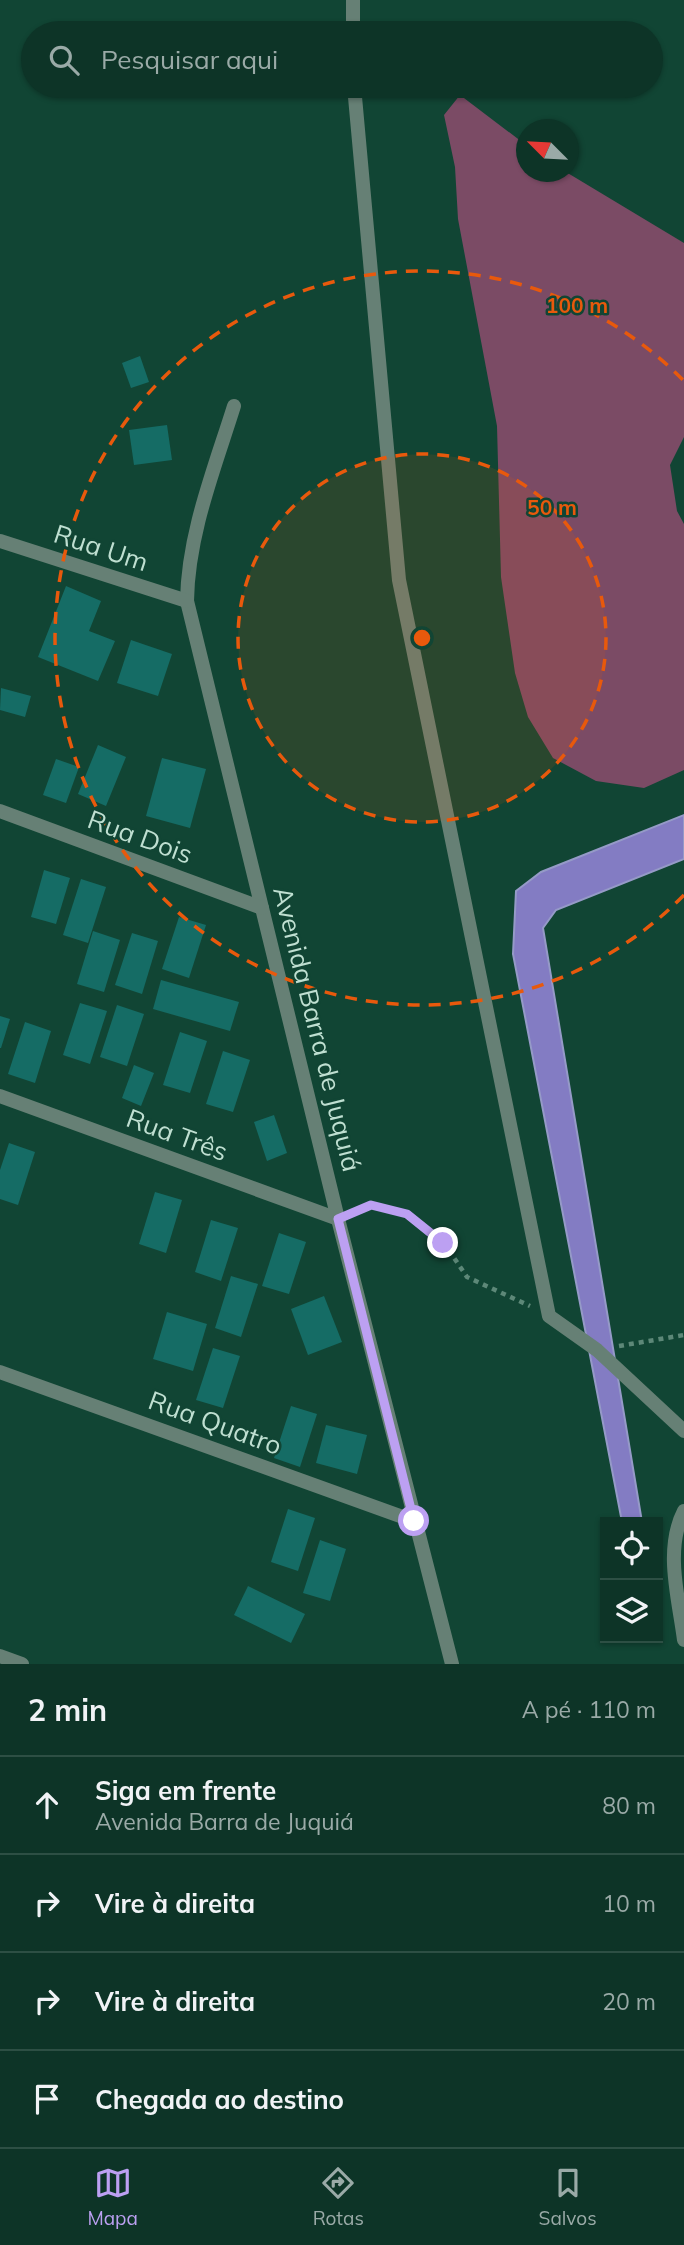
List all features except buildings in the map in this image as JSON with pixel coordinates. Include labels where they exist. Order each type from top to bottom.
[{"type":"street","points":[[353,0],[353,21]]},
{"type":"street","points":[[355,98],[399,580],[549,1316],[597,1350],[684,1431]]},
{"type":"street","name":"Avenida Barra de Juquiá","points":[[234,406],[196,528],[187,566],[187,601],[338,1219],[452,1664]]},
{"type":"street","name":"Rua Um","points":[[0,541],[187,601]]},
{"type":"street","name":"Rua Dois","points":[[0,811],[262,908]]},
{"type":"street","name":"Rua Três","points":[[0,1096],[338,1219]]},
{"type":"street","name":"Rua Quatro","points":[[0,1371],[414,1521]]},
{"type":"street","points":[[684,1511],[674,1546],[674,1566],[684,1640]]},
{"type":"street","points":[[0,1656],[22,1664]]},
{"type":"path","points":[[338,1219],[371,1205],[407,1214],[443,1243],[467,1277],[549,1316]]},
{"type":"path","points":[[597,1350],[684,1335]]},
{"type":"shaded area","points":[[458,98],[464,98],[516,137],[516,182],[579,182],[579,180],[684,243],[684,437],[670,465],[677,511],[684,524],[684,770],[644,788],[596,781],[553,758],[528,717],[515,673],[501,577],[497,426],[458,219],[455,167],[444,115]]},
{"type":"shaded area","points":[[684,815],[684,859],[556,910],[543,928],[641,1517],[621,1517],[513,954],[516,891],[541,872]]},
{"type":"route","points":[[414,1521],[338,1219],[371,1205],[407,1214],[443,1243]]}]
